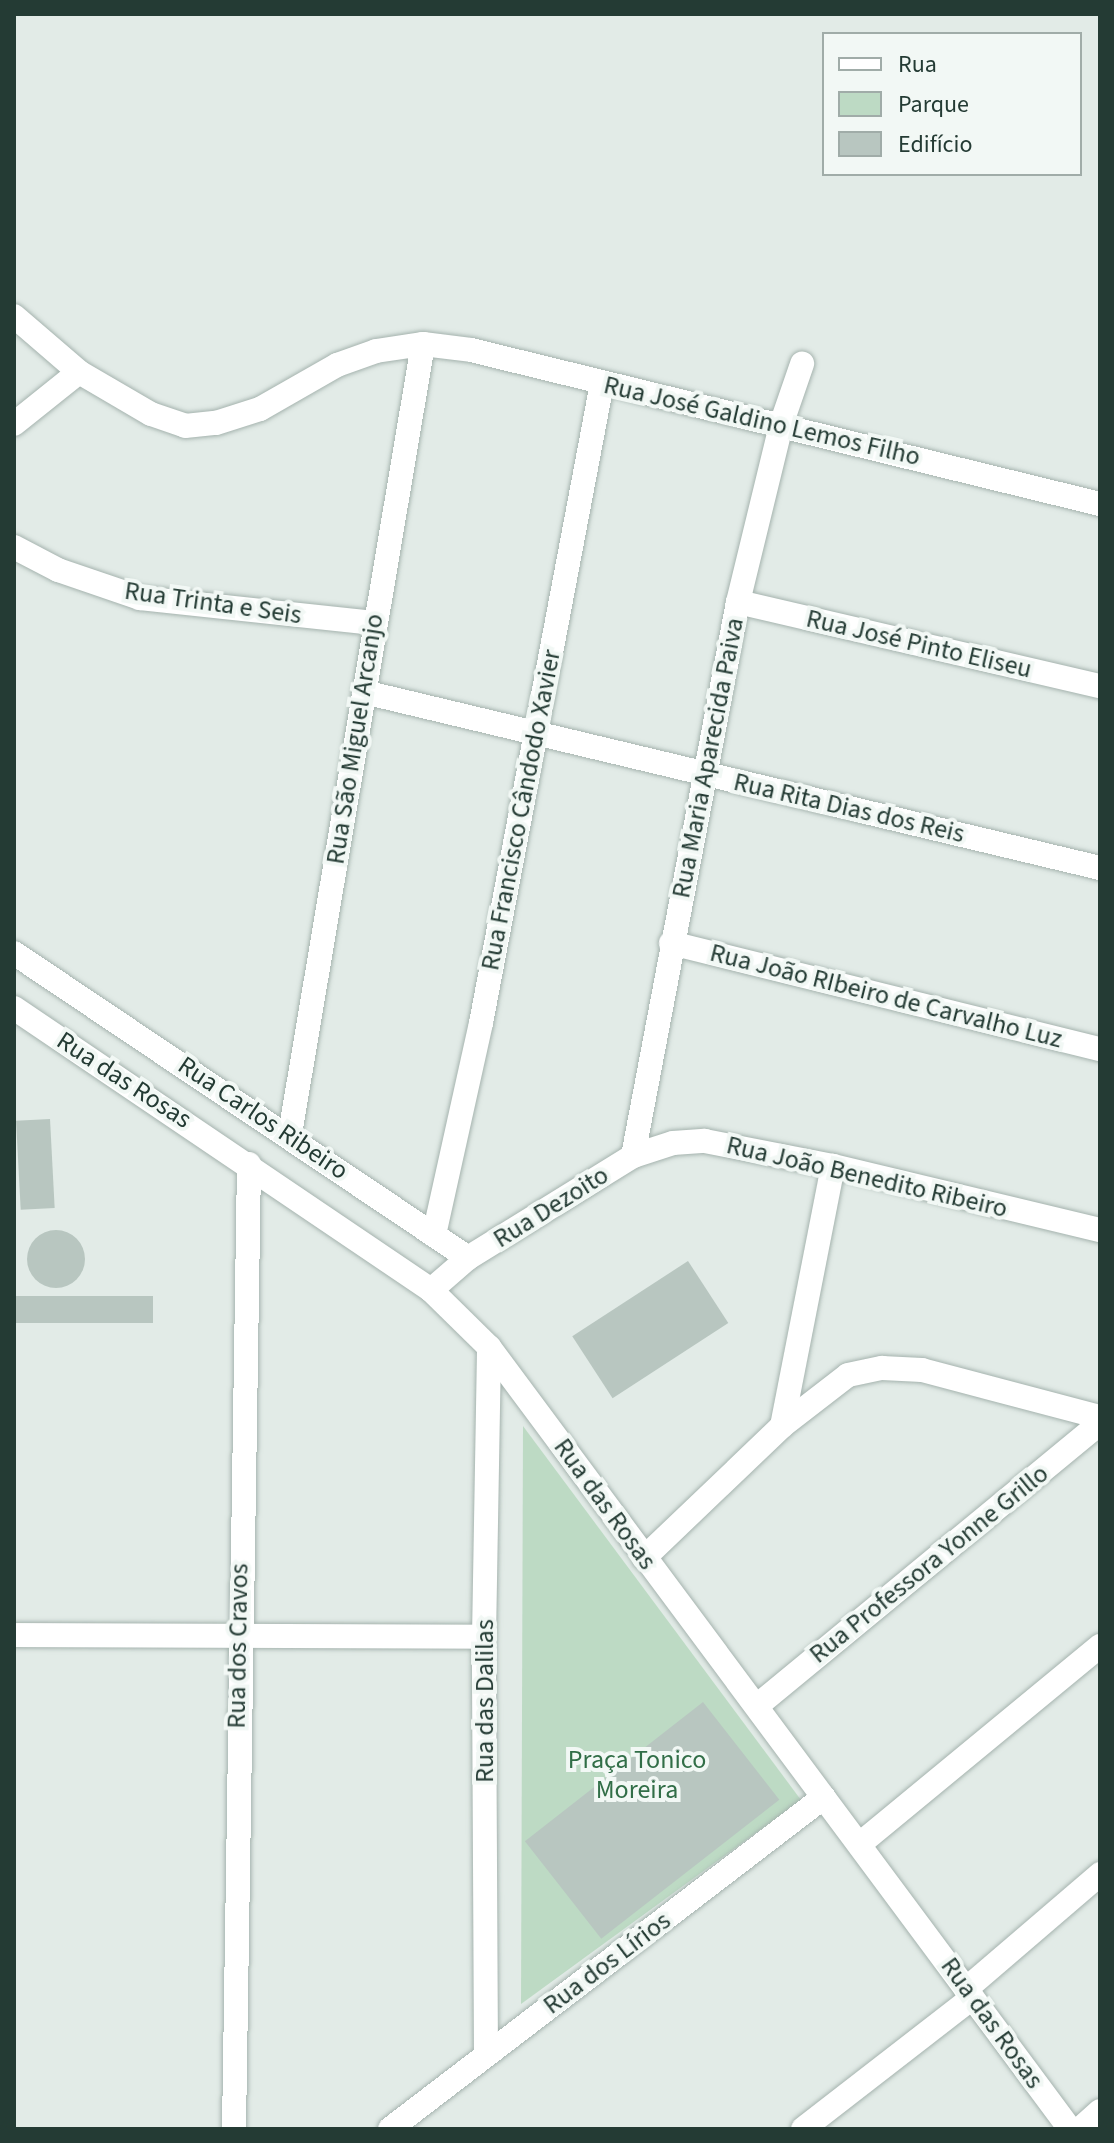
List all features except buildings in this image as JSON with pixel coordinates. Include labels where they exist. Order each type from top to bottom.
[{"type":"street","name":"Rua José Galdino Lemos Filho","points":[[14,316],[79,372],[151,414],[185,426],[201,425],[260,409],[337,365],[376,351],[423,344],[471,350],[1100,504]]},
{"type":"street","name":"Rua São Miguel Arcanjo","points":[[290,1134],[423,344]]},
{"type":"street","name":"Rua Maria Aparecida Paiva","points":[[633,1156],[738,602],[781,425],[802,364]]},
{"type":"street","points":[[14,424],[79,372]]},
{"type":"street","name":"Rua Francisco Cândodo Xavier","points":[[434,1235],[481,1023],[602,383]]},
{"type":"street","name":"Rua Trinta e Seis","points":[[14,547],[58,570],[140,598],[374,623]]},
{"type":"street","name":"Rua José Pinto Eliseu","points":[[738,602],[1100,686]]},
{"type":"street","name":"Rua Rita Dias dos Reis","points":[[364,692],[1100,868]]},
{"type":"street","name":"Rua João RIbeiro de Carvalho Luz","points":[[671,943],[1100,1049]]},
{"type":"street","name":"Rua Carlos Ribeiro","points":[[14,953],[290,1134],[468,1258]]},
{"type":"street","name":"Rua das Rosas","points":[[14,1008],[249,1164],[431,1290],[489,1347],[644,1558],[861,1843],[1070,2129]]},
{"type":"street","name":"Rua João Benedito Ribeiro","points":[[633,1156],[673,1143],[705,1141],[833,1166],[1100,1230]]},
{"type":"street","name":"Rua Dezoito","points":[[468,1258],[633,1156]]},
{"type":"street","name":"Rua dos Cravos","points":[[234,2129],[238,1638],[249,1164]]},
{"type":"street","points":[[782,1426],[833,1166]]},
{"type":"street","points":[[431,1290],[468,1258]]},
{"type":"street","name":"Rua das Dalilas","points":[[486,2055],[484,1637],[489,1347]]},
{"type":"street","points":[[644,1558],[782,1426],[848,1375],[882,1368],[922,1370],[1100,1417]]},
{"type":"street","name":"Rua Professora Yonne Grillo","points":[[758,1705],[1100,1423]]},
{"type":"street","points":[[14,1635],[484,1637]]},
{"type":"street","points":[[861,1843],[1100,1646]]},
{"type":"street","name":"Rua dos Lírios","points":[[390,2129],[824,1797]]},
{"type":"street","points":[[803,2129],[969,1993],[1100,1874]]},
{"type":"street","points":[[1080,2129],[1100,2111]]},
{"type":"green space","name":"Praça Tonico Moreira","points":[[523,1426],[801,1800],[521,2004]]}]
